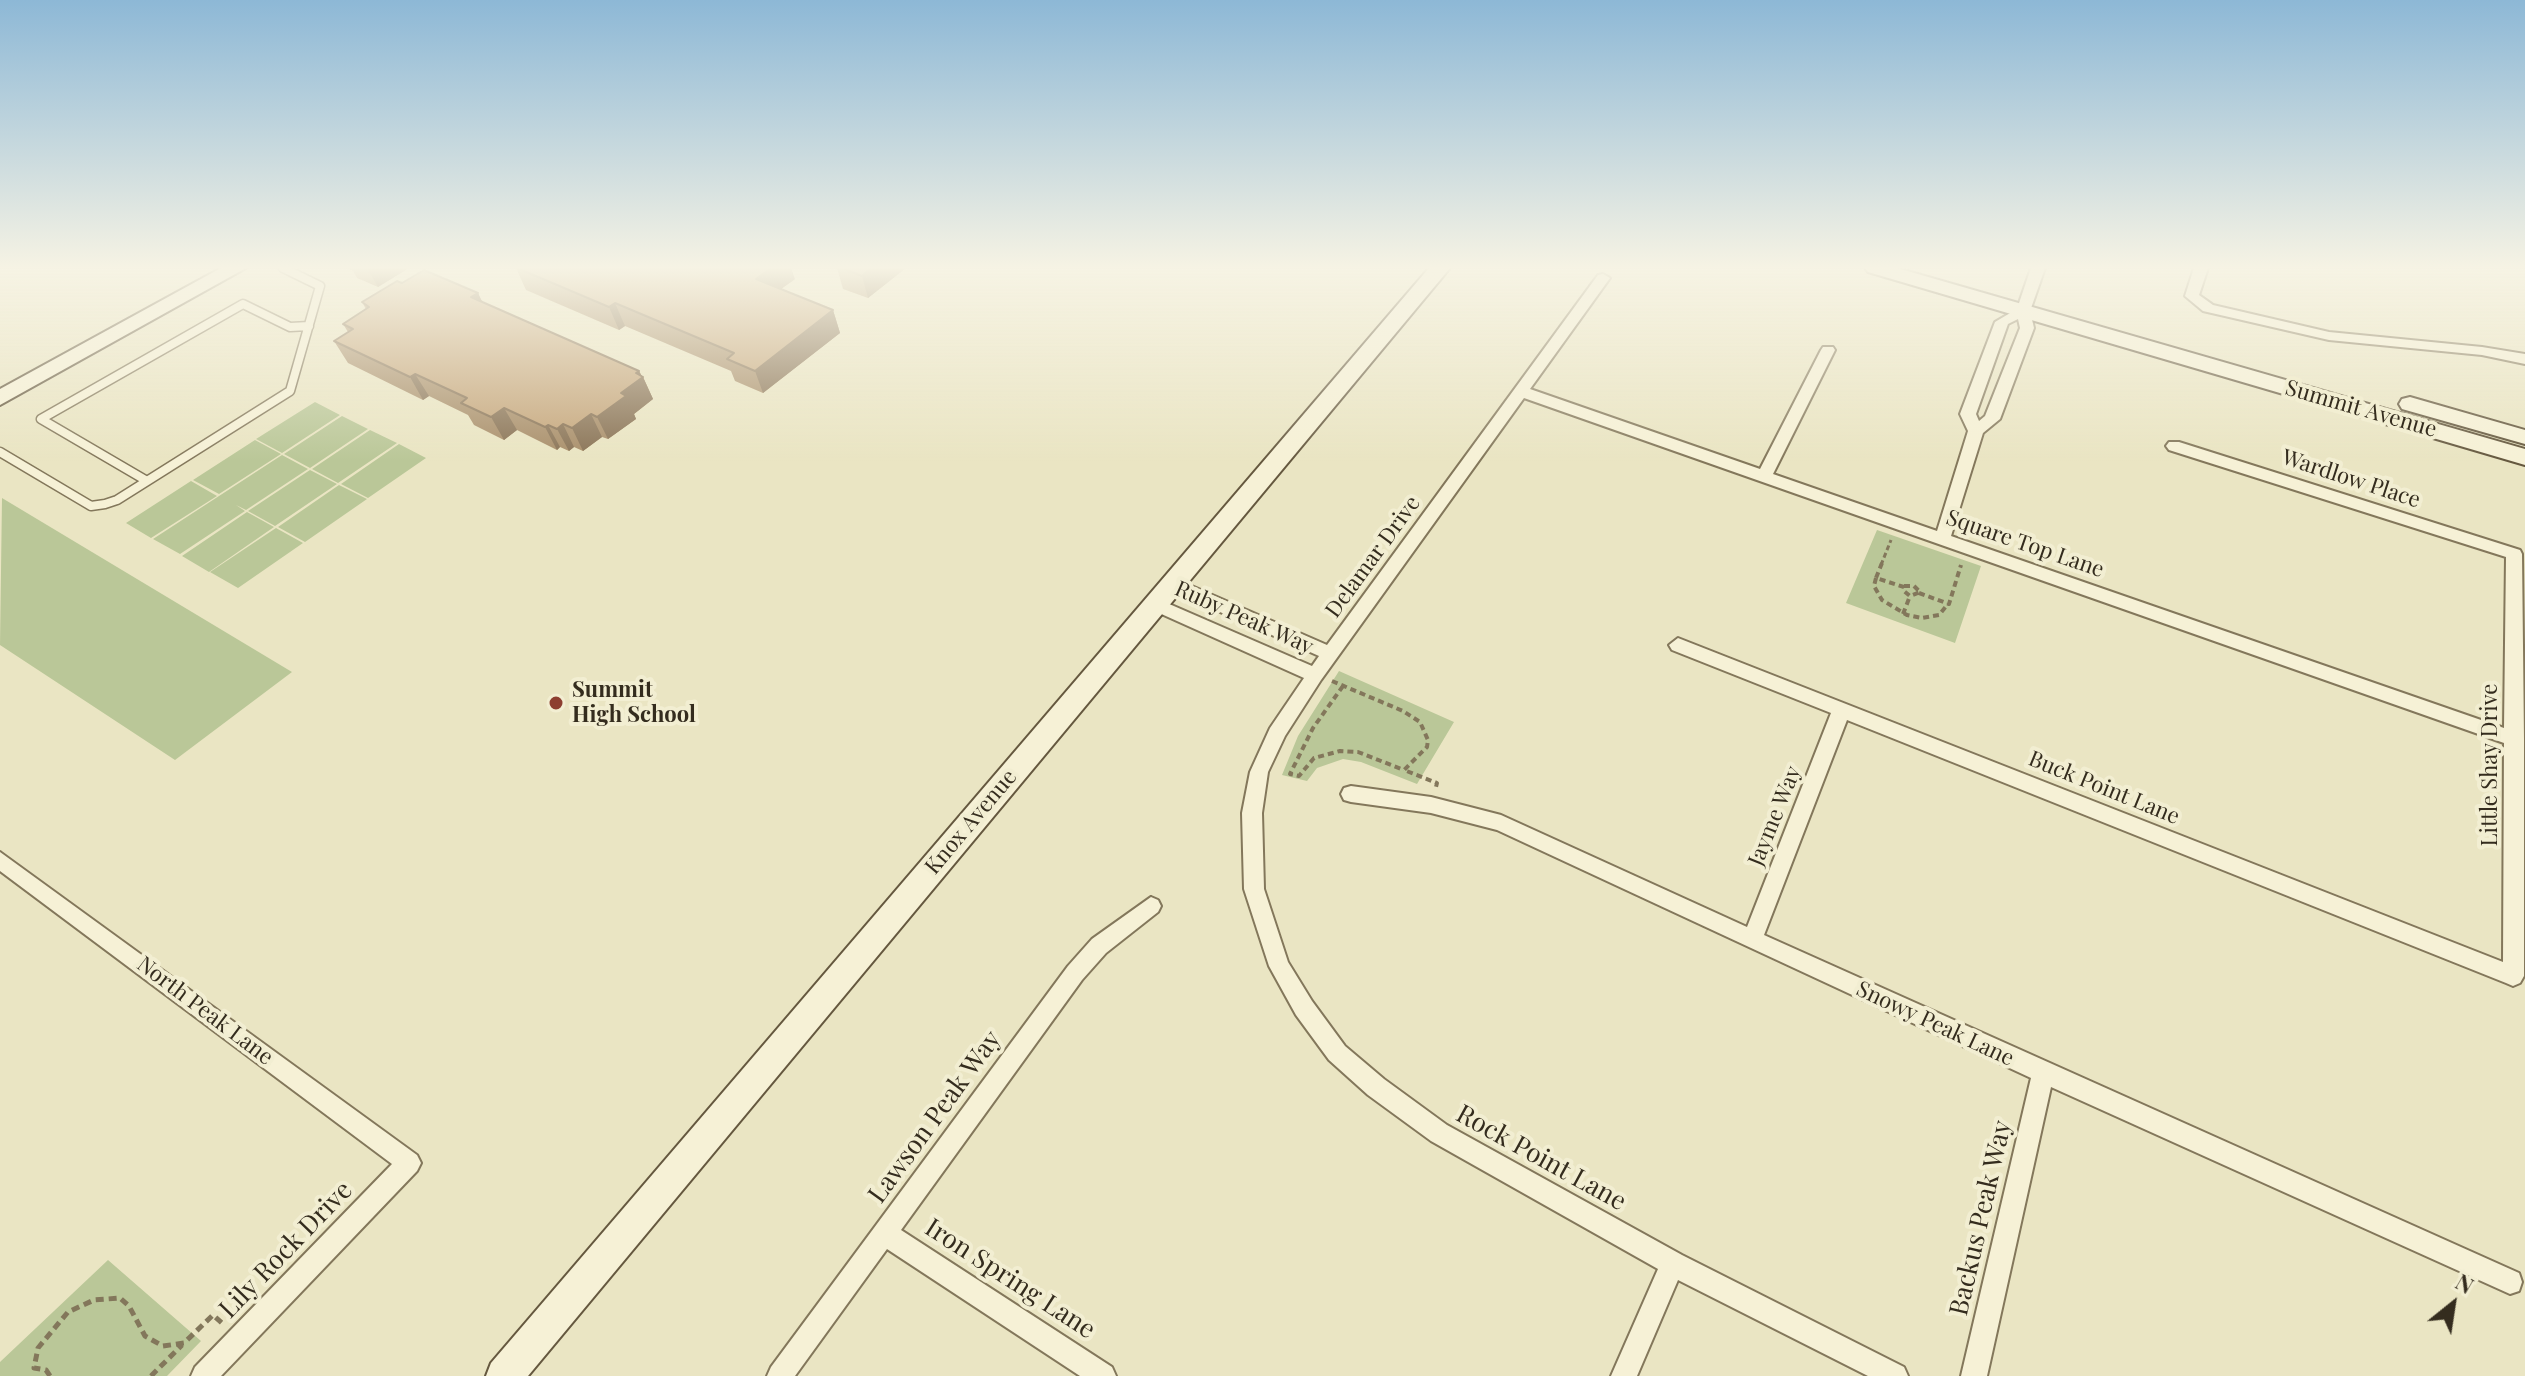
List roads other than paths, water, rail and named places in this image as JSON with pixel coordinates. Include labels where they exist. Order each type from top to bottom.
[{"type":"street","points":[[0,398],[119,332]]},
{"type":"street","name":"Knox Avenue","points":[[504,1376],[1385,332]]},
{"type":"street","name":"Delamar Drive","points":[[1254,889],[1252,813],[1259,772],[1277,733],[1315,675],[1563,332]]},
{"type":"street","points":[[1976,431],[1968,414],[1998,332]]},
{"type":"street","points":[[1942,539],[1976,431],[1992,419],[2025,332]]},
{"type":"street","name":"Summit Avenue","points":[[2120,332],[2525,457]]},
{"type":"street","name":"Summit Avenue","points":[[2134,332],[2525,437]]},
{"type":"street","points":[[2313,332],[2482,351],[2525,359]]},
{"type":"street","points":[[1764,476],[1828,350]]},
{"type":"street","points":[[1980,380],[2005,387]]},
{"type":"street","name":"Square Top Lane","points":[[1520,391],[2515,739]]},
{"type":"street","name":"Wardlow Place","points":[[2174,446],[2514,554]]},
{"type":"street","name":"Little Shay Drive","points":[[2513,976],[2514,554]]},
{"type":"street","name":"Ruby Peak Way","points":[[1163,594],[1330,654]]},
{"type":"street","name":"Ruby Peak Way","points":[[1163,594],[1315,675]]},
{"type":"street","name":"Buck Point Lane","points":[[1678,645],[2513,976]]},
{"type":"street","name":"Jayme Way","points":[[1752,940],[1842,710]]},
{"type":"street","name":"Snowy Peak Lane","points":[[1351,794],[1431,805],[1501,823],[2043,1073],[2510,1282]]},
{"type":"street","name":"North Peak Lane","points":[[0,860],[409,1163]]},
{"type":"street","name":"Rock Point Lane","points":[[1254,889],[1279,966],[1337,1053],[1376,1087],[1439,1133],[1673,1264],[1895,1376]]},
{"type":"street","name":"Lawson Peak Way","points":[[780,1376],[1075,973],[1099,946],[1151,906]]},
{"type":"street","name":"Backus Peak Way","points":[[1974,1376],[2043,1073]]},
{"type":"street","name":"Lily Rock Drive","points":[[204,1376],[409,1163]]},
{"type":"street","name":"Iron Spring Lane","points":[[884,1233],[1103,1376]]},
{"type":"street","points":[[1624,1376],[1673,1264]]},
{"type":"lane","points":[[147,481],[41,419],[193,332]]},
{"type":"lane","points":[[0,452],[91,506],[117,500],[290,391],[307,332]]},
{"type":"place","name":"Summit High School","points":[[556,703]]}]
